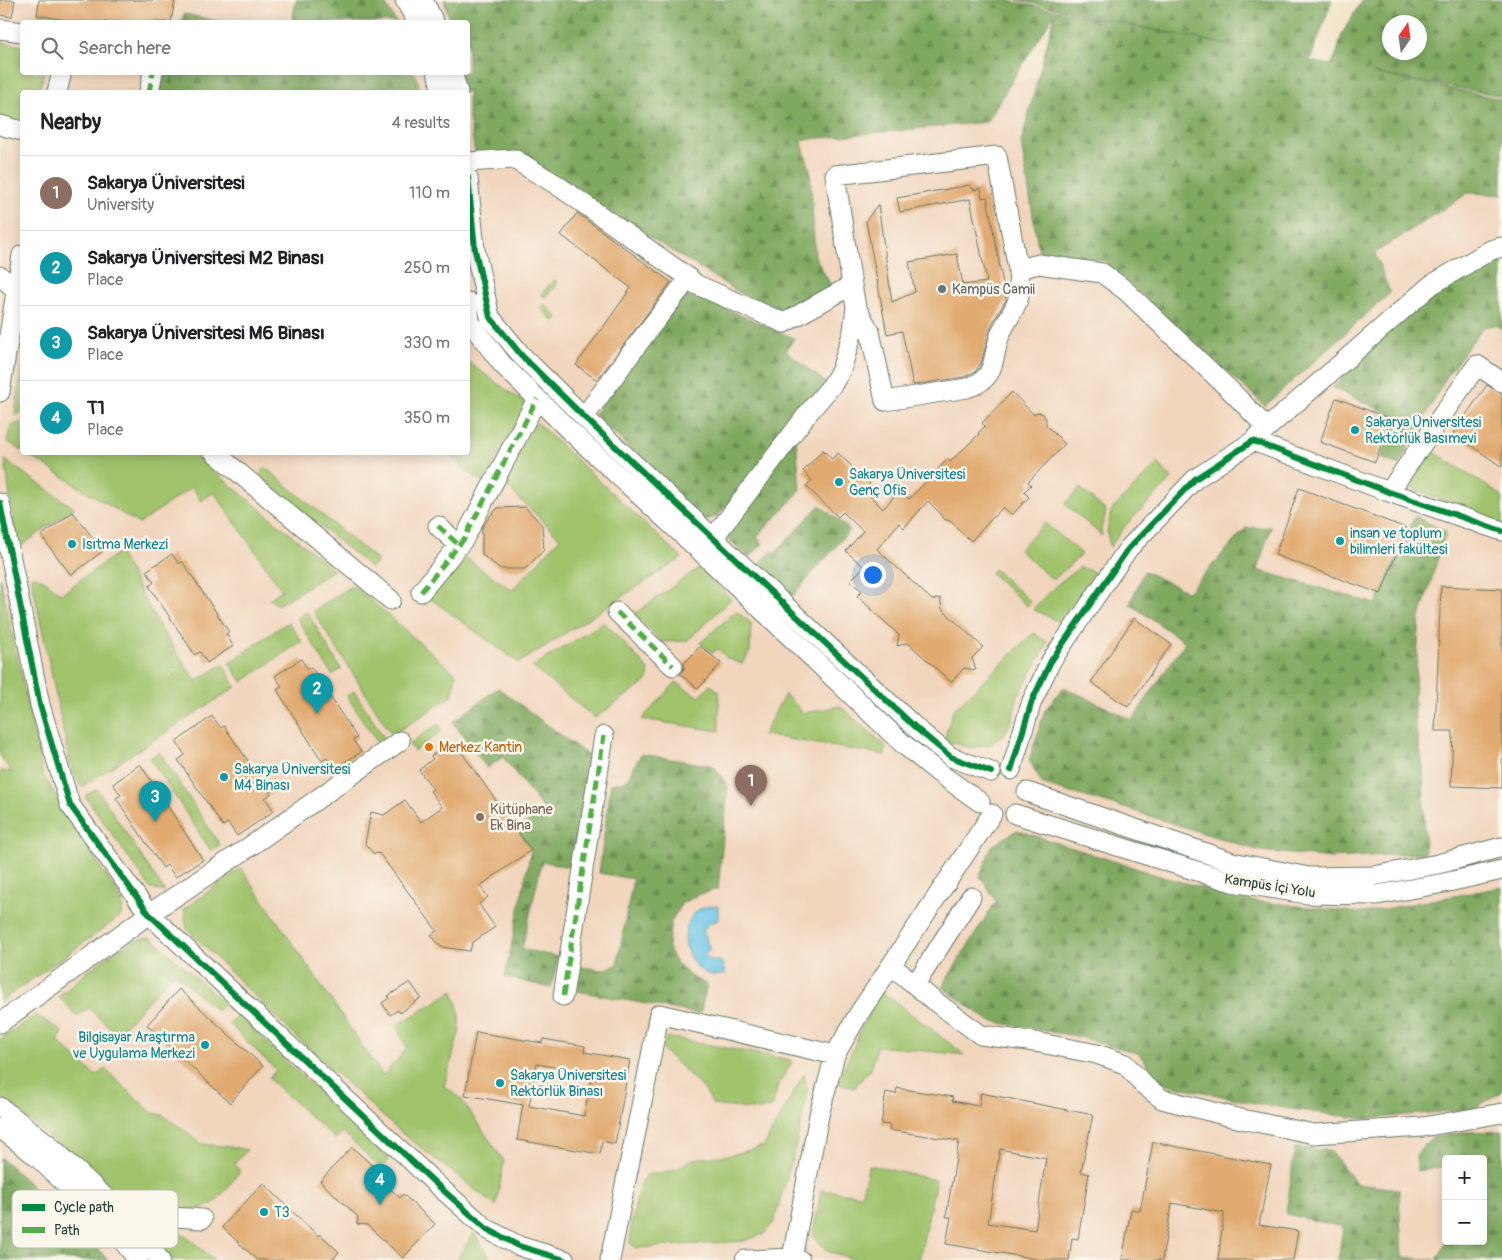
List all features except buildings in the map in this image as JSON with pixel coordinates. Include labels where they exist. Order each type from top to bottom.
[{"type":"street","points":[[405,0],[416,20]]},
{"type":"street","points":[[423,0],[433,20]]},
{"type":"street","points":[[0,28],[20,32]]},
{"type":"street","points":[[58,90],[61,75]]},
{"type":"street","points":[[149,90],[152,75]]},
{"type":"street","points":[[438,75],[442,90]]},
{"type":"street","points":[[453,75],[457,90]]},
{"type":"street","points":[[0,125],[20,131]]},
{"type":"street","points":[[997,156],[1018,269],[1019,296],[1000,336],[994,364],[990,372],[978,384],[967,388],[884,401],[870,332],[856,306],[835,175],[997,156]]},
{"type":"street","points":[[470,162],[514,159],[557,185],[695,284],[784,323],[852,285]]},
{"type":"street","points":[[470,214],[472,249],[490,317],[522,356],[584,417],[916,729],[951,757],[991,772]]},
{"type":"street","points":[[1011,770],[1032,701],[1052,661],[1128,549],[1194,479],[1260,434],[1431,285],[1491,250],[1502,247]]},
{"type":"street","points":[[1018,269],[1039,264],[1102,273],[1132,297],[1234,393],[1260,434],[1389,492],[1502,531]]},
{"type":"street","points":[[0,276],[19,293]]},
{"type":"street","points":[[584,417],[689,278]]},
{"type":"street","points":[[0,392],[20,280]]},
{"type":"street","points":[[714,538],[841,370],[849,347],[856,306]]},
{"type":"street","points":[[470,322],[502,364],[902,743],[939,773],[986,808],[1000,817],[1014,814],[1024,805],[1027,792],[1022,778],[1011,770],[997,769],[991,772],[981,781],[979,795],[986,808]]},
{"type":"street","points":[[1389,492],[1477,365],[1502,382]]},
{"type":"street","points":[[421,592],[464,539],[538,399]]},
{"type":"street","points":[[232,459],[391,600]]},
{"type":"street","points":[[0,503],[40,705],[70,805],[149,914],[434,1184],[487,1229],[520,1246],[565,1260]]},
{"type":"street","points":[[438,526],[460,545]]},
{"type":"street","points":[[617,612],[673,666]]},
{"type":"street","points":[[563,996],[604,736]]},
{"type":"street","points":[[0,1023],[149,914],[255,843],[400,741]]},
{"type":"street","name":"Kampüs İçi Yolu","points":[[1027,792],[1232,862],[1310,877],[1373,876],[1438,864],[1502,847]]},
{"type":"street","points":[[745,1260],[796,1259],[819,1115],[835,1055],[986,808]]},
{"type":"street","name":"Kampüs İçi Yolu","points":[[1014,814],[1232,882],[1307,894],[1377,895],[1502,870]]},
{"type":"street","points":[[915,985],[971,897]]},
{"type":"street","points":[[891,965],[933,1000],[981,1035],[1034,1042],[1097,1054],[1125,1064],[1145,1086],[1162,1099],[1232,1117],[1314,1134],[1423,1127],[1502,1113]]},
{"type":"street","points":[[610,1260],[659,1014],[835,1055]]},
{"type":"street","points":[[0,1107],[47,1143],[89,1190]]},
{"type":"street","points":[[0,1128],[78,1190]]},
{"type":"street","points":[[178,1217],[202,1219]]},
{"type":"street","points":[[132,1248],[138,1260]]},
{"type":"street","points":[[147,1248],[160,1260]]},
{"type":"shaded area","points":[[0,0],[567,0],[1021,82],[1108,29],[1502,101],[1502,1260],[0,1260]]},
{"type":"green space","points":[[296,0],[383,0],[395,20],[292,20]]},
{"type":"green space","points":[[444,0],[1005,0],[1237,47],[1017,0],[1332,0],[1310,61],[1331,65],[1337,53],[1342,34],[1362,0],[1502,0],[1502,96],[1373,73],[1502,99],[1502,195],[1468,193],[1375,253],[1390,293],[1265,406],[1104,261],[1039,252],[1021,143],[1055,13],[986,122],[801,140],[810,170],[815,256],[834,291],[780,318],[524,159],[476,157],[470,125],[470,90],[463,90],[459,75],[470,75],[470,20],[449,20]]},
{"type":"green space","points":[[184,14],[213,20],[182,20]]},
{"type":"green space","points":[[0,42],[20,46],[20,75],[43,75],[40,90],[20,90],[20,128],[0,124]]},
{"type":"green space","points":[[165,75],[416,75],[420,90],[161,90]]},
{"type":"green space","points":[[1502,262],[1502,329],[1495,325],[1483,327],[1447,376],[1399,465],[1380,458],[1396,417],[1333,388],[1363,352],[1396,322],[1469,272]]},
{"type":"green space","points":[[554,280],[558,283],[545,297],[541,294]]},
{"type":"green space","points":[[687,292],[794,338],[786,351],[826,383],[718,516],[704,521],[594,414]]},
{"type":"green space","points":[[545,304],[558,318],[554,322],[541,309]]},
{"type":"green space","points":[[470,363],[526,404],[483,483],[448,455],[470,455]]},
{"type":"green space","points":[[20,381],[20,413],[15,415]]},
{"type":"green space","points":[[536,422],[682,558],[519,663],[428,597],[463,556],[512,590],[560,538],[503,483],[504,476]]},
{"type":"green space","points":[[20,423],[20,450],[7,441],[11,426]]},
{"type":"green space","points":[[796,436],[800,491],[757,537],[763,544],[749,558],[721,532]]},
{"type":"green space","points":[[1425,446],[1502,496],[1502,526],[1403,484]]},
{"type":"green space","points":[[28,455],[194,455],[334,570],[278,605],[269,599],[282,590],[214,492],[201,501],[192,487],[139,524]]},
{"type":"green space","points":[[5,460],[74,508],[17,549]]},
{"type":"green space","points":[[1158,463],[1172,479],[1125,526],[1110,547],[1107,531],[1112,510]]},
{"type":"green space","points":[[266,468],[378,561],[371,568],[259,475]]},
{"type":"green space","points":[[1080,488],[1106,511],[1101,530],[1102,536],[1065,504]]},
{"type":"green space","points":[[820,505],[850,530],[791,598],[757,566],[772,551],[775,553]]},
{"type":"green space","points":[[1415,516],[1446,532],[1420,617],[1414,699],[1415,724],[1423,767],[1425,853],[1332,858],[1260,851],[1121,807],[1043,785],[1029,760],[1045,710],[1064,687],[1132,720],[1185,642],[1130,604],[1144,571],[1188,592],[1246,528],[1271,527],[1257,570],[1376,604]]},
{"type":"green space","points":[[1045,523],[1082,554],[1053,580],[1019,550]]},
{"type":"green space","points":[[119,552],[158,624],[196,681],[223,664],[236,687],[81,787],[71,768],[31,576],[43,580],[61,594]]},
{"type":"green space","points":[[1080,567],[1094,572],[1063,624],[1033,609],[1055,586]]},
{"type":"green space","points":[[699,568],[731,599],[687,641],[662,642],[634,614]]},
{"type":"green space","points":[[994,569],[1031,602],[1027,606],[991,573]]},
{"type":"green space","points":[[0,578],[43,775],[123,903],[121,916],[0,1002],[0,771],[12,772],[0,756]]},
{"type":"green space","points":[[353,585],[456,674],[452,696],[392,735],[313,611]]},
{"type":"green space","points":[[736,611],[751,623],[750,652],[742,664],[727,658],[718,649],[712,653],[700,643]]},
{"type":"green space","points":[[307,612],[341,669],[332,675],[297,618]]},
{"type":"green space","points":[[288,622],[302,641],[242,682],[229,663]]},
{"type":"green space","points":[[604,622],[649,670],[647,681],[595,718],[532,667]]},
{"type":"green space","points":[[1034,633],[1048,643],[1017,698],[1012,721],[1004,734],[991,744],[970,748],[944,740],[953,710]]},
{"type":"green space","points":[[676,682],[699,697],[710,685],[719,691],[719,731],[642,719]]},
{"type":"green space","points":[[498,688],[589,756],[572,868],[542,861],[522,949],[558,957],[551,988],[505,977],[531,850],[518,830],[545,811],[503,757],[487,768],[453,722]]},
{"type":"green space","points":[[354,691],[385,739],[378,744],[347,696]]},
{"type":"green space","points":[[785,694],[804,713],[840,706],[885,745],[885,755],[763,735]]},
{"type":"green space","points":[[438,724],[442,731],[414,751],[409,744]]},
{"type":"green space","points":[[159,752],[220,845],[211,851],[150,758]]},
{"type":"green space","points":[[641,754],[714,766],[728,787],[718,889],[698,895],[681,904],[671,922],[668,945],[673,959],[690,976],[707,985],[700,1014],[577,991],[581,967],[603,970],[617,965],[633,879],[599,873],[611,784],[626,781]]},
{"type":"green space","points":[[97,789],[165,892],[151,889],[85,796]]},
{"type":"green space","points":[[1017,830],[1163,877],[1252,901],[1362,913],[1502,887],[1502,1092],[1473,1109],[1365,1119],[1268,1106],[1162,1083],[1138,1053],[1075,1036],[989,1021],[942,987],[996,901],[980,876],[992,846]]},
{"type":"green space","points":[[241,868],[383,1076],[407,1048],[396,1026],[453,991],[459,1011],[460,1030],[444,1086],[461,1099],[504,1161],[496,1206],[398,1130],[293,1034],[187,929],[184,909]]},
{"type":"green space","points":[[148,937],[153,939],[224,1003],[217,1011],[174,973],[117,1034],[89,1008],[76,1016],[59,996],[112,953],[124,946]]},
{"type":"green space","points":[[881,991],[965,1055],[877,1046],[871,1068],[854,1088],[838,1083],[871,1006]]},
{"type":"green space","points":[[36,1015],[63,1032],[58,1041],[96,1076],[105,1069],[152,1113],[163,1115],[203,1144],[247,1150],[234,1164],[240,1171],[212,1204],[193,1210],[178,1210],[178,1190],[112,1190],[0,1096],[0,1039]]},
{"type":"green space","points":[[238,1015],[389,1159],[381,1169],[343,1132],[335,1139],[269,1079],[276,1070],[229,1024]]},
{"type":"green space","points":[[667,1037],[791,1060],[791,1064],[777,1087],[773,1106],[760,1110],[713,1105],[704,1089],[664,1051],[662,1045]]},
{"type":"green space","points":[[804,1074],[808,1092],[799,1133],[774,1222],[764,1234],[744,1241],[637,1248],[630,1243],[631,1224],[641,1181],[647,1175],[674,1170],[693,1159],[730,1155],[764,1146]]},
{"type":"green space","points":[[1502,1131],[1502,1260],[1437,1260],[1445,1245],[1487,1245],[1487,1155],[1442,1155],[1442,1167],[1417,1171],[1416,1155],[1431,1138],[1463,1132]]},
{"type":"green space","points":[[1295,1148],[1330,1150],[1357,1184],[1399,1189],[1402,1257],[1435,1260],[1338,1260],[1343,1227],[1286,1214]]},
{"type":"green space","points":[[0,1157],[36,1190],[12,1190],[12,1248],[97,1248],[108,1260],[0,1260]]},
{"type":"green space","points":[[869,1165],[936,1180],[919,1260],[856,1260],[827,1251],[813,1236],[821,1190],[861,1195]]},
{"type":"green space","points":[[178,1232],[191,1240],[214,1260],[172,1260],[162,1248],[178,1248]]},
{"type":"green space","points":[[474,1233],[491,1260],[456,1260]]},
{"type":"water","points":[[709,906],[718,906],[718,920],[708,924],[703,931],[710,949],[704,954],[708,959],[722,962],[725,975],[710,975],[698,968],[692,961],[688,953],[685,936],[690,919],[696,912]]},
{"type":"marked path","points":[[149,90],[152,75]]},
{"type":"marked path","points":[[421,592],[464,539],[537,399]]},
{"type":"marked path","points":[[438,526],[459,545]]},
{"type":"marked path","points":[[617,612],[673,666]]},
{"type":"marked path","points":[[563,996],[604,736]]},
{"type":"cycle path","points":[[470,199],[475,250],[490,317],[522,356],[584,417],[917,729],[951,757],[991,772]]},
{"type":"cycle path","points":[[1011,770],[1032,701],[1051,661],[1128,549],[1195,479],[1253,441],[1389,492],[1502,531]]},
{"type":"cycle path","points":[[0,503],[40,705],[70,805],[149,914],[435,1183],[487,1229],[519,1246],[565,1260]]},
{"type":"place","name":"Kampüs Camii","points":[[942,289]]},
{"type":"place","name":"Sakarya Üniversitesi Rektörlük Basımevi","points":[[1355,430]]},
{"type":"place","name":"Sakarya Üniversitesi Genç Ofis","points":[[839,482]]},
{"type":"place","name":"insan ve toplum bilimleri fakültesi","points":[[1340,541]]},
{"type":"place","name":"Isıtma Merkezi","points":[[72,544]]},
{"type":"place","name":"Sakarya Üniversitesi M2 Binası","points":[[317,714]]},
{"type":"place","name":"Merkez Kantin","points":[[429,747]]},
{"type":"place","name":"Sakarya Üniversitesi M4 Binası","points":[[224,777]]},
{"type":"place","name":"Sakarya Üniversitesi","points":[[751,806]]},
{"type":"place","name":"Kütüphane Ek Bina","points":[[480,817]]},
{"type":"place","name":"Sakarya Üniversitesi M6 Binası","points":[[155,822]]},
{"type":"place","name":"Bilgisayar Araştırma ve Uygulama Merkezi","points":[[205,1045]]},
{"type":"place","name":"Sakarya Üniversitesi Rektörlük Binası","points":[[500,1083]]},
{"type":"place","name":"T1","points":[[380,1205]]},
{"type":"place","name":"T3","points":[[264,1212]]}]
